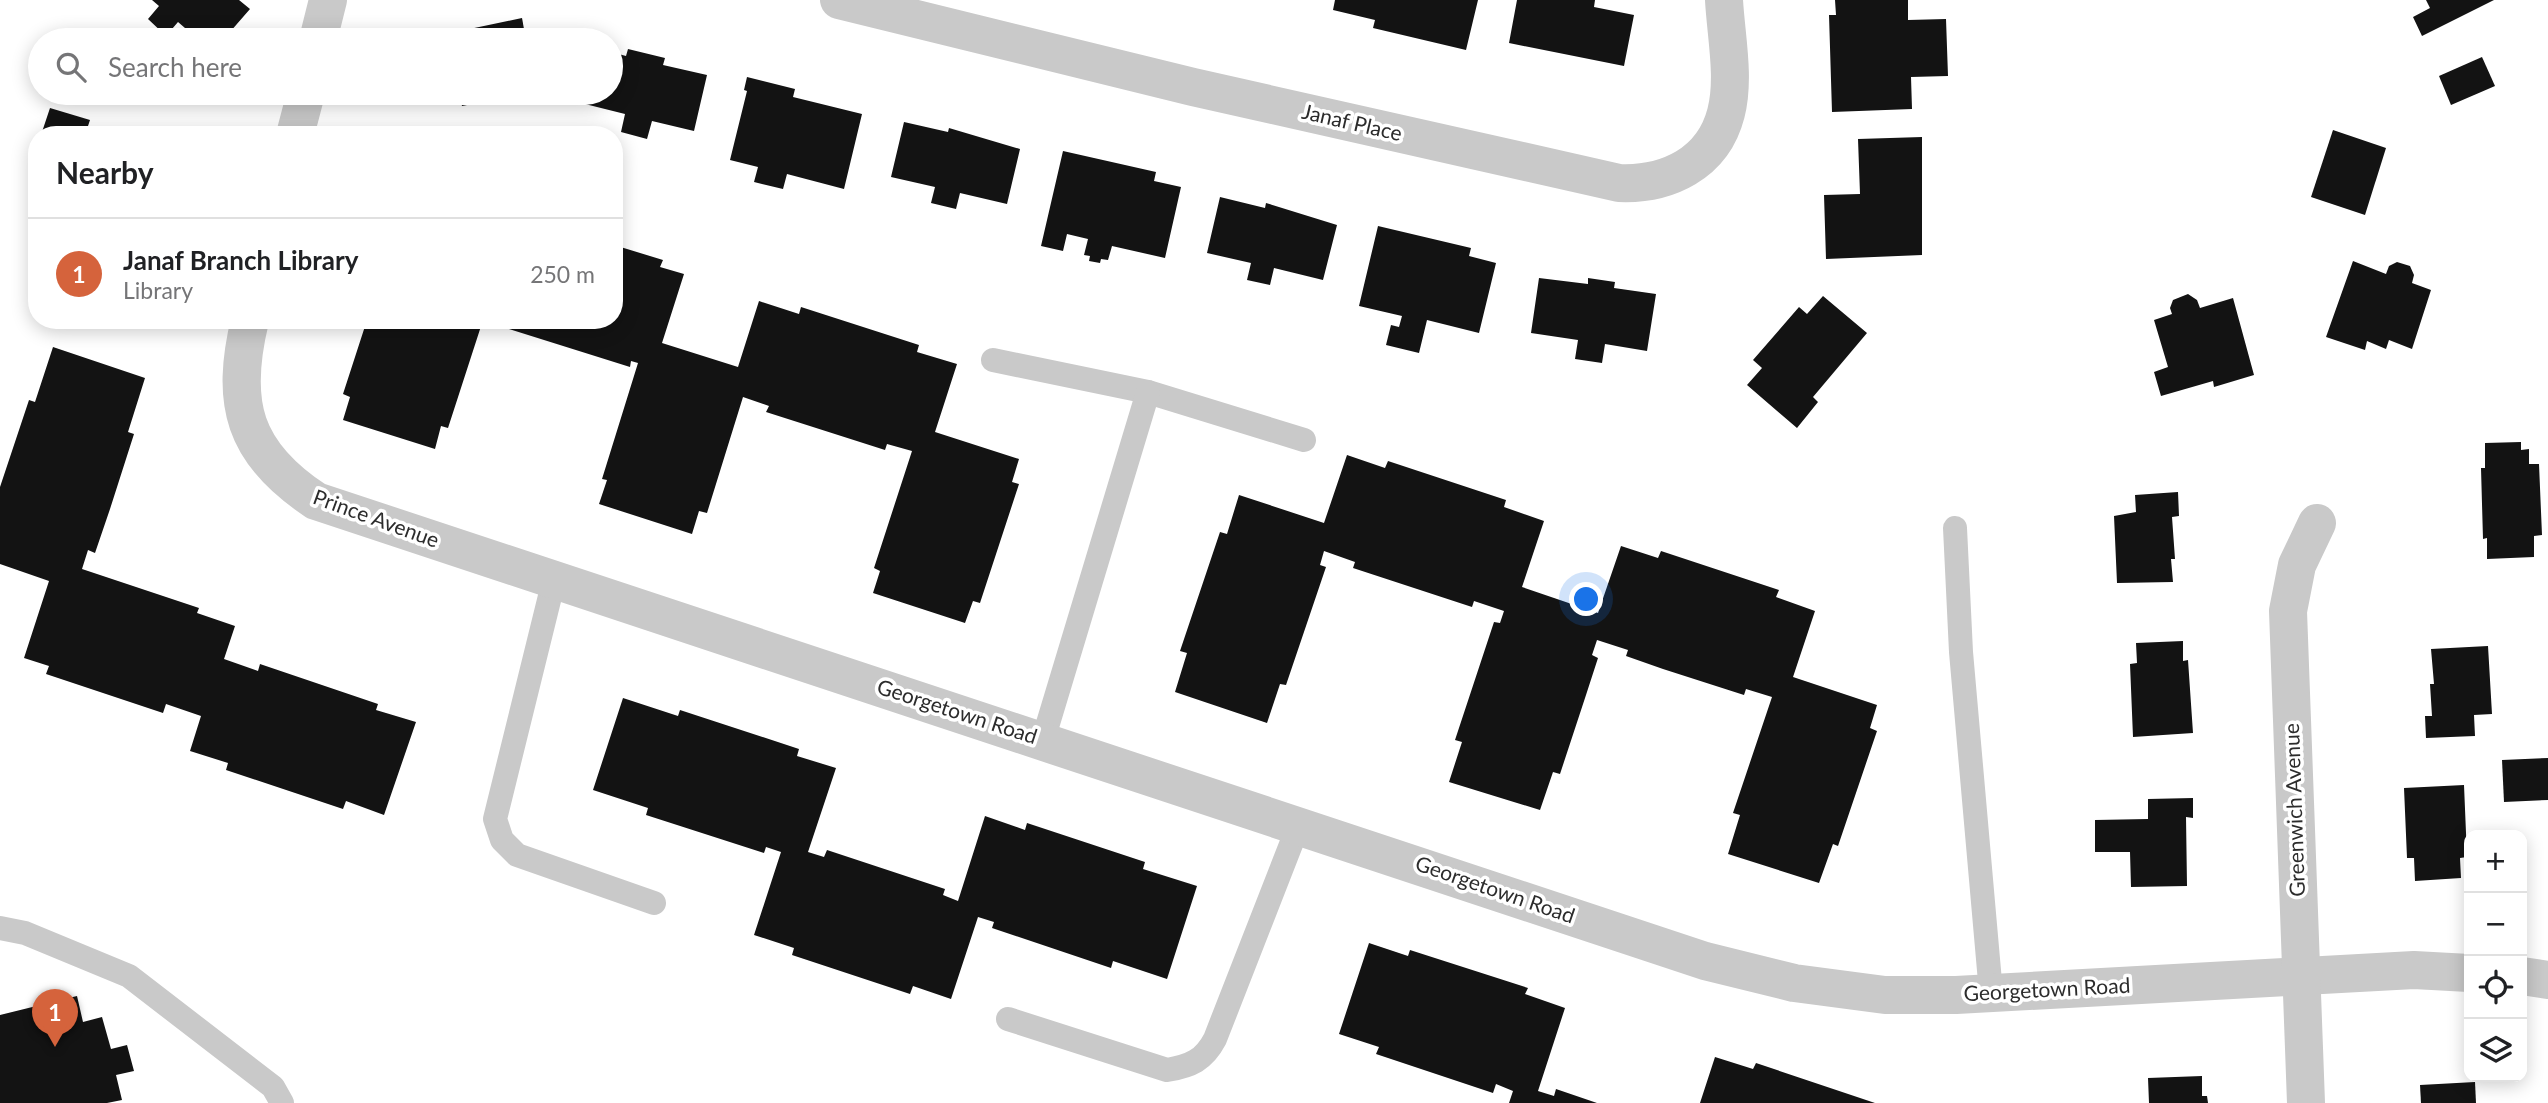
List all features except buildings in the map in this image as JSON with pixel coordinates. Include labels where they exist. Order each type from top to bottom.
[{"type":"street","points":[[321,28],[328,0]]},
{"type":"street","name":"Janaf Place","points":[[839,0],[1206,90],[1619,183],[1644,184],[1673,177],[1694,164],[1714,142],[1726,114],[1729,90],[1724,0]]},
{"type":"street","points":[[297,126],[303,105]]},
{"type":"street","name":"Prince Avenue","points":[[249,329],[240,382],[246,418],[261,452],[286,481],[316,501],[554,580]]},
{"type":"street","name":"Greenwich Avenue","points":[[2306,1103],[2288,611],[2297,565],[2317,523]]},
{"type":"street","name":"Georgetown Road","points":[[554,580],[1731,968],[1794,983],[1885,995],[1990,993],[2414,970],[2464,973]]},
{"type":"street","points":[[2527,977],[2548,980]]},
{"type":"lane","points":[[993,360],[1147,392],[1304,440]]},
{"type":"lane","points":[[1043,740],[1147,392]]},
{"type":"lane","points":[[1955,528],[1961,652],[1990,993]]},
{"type":"lane","points":[[554,580],[495,819],[502,840],[517,855],[654,903]]},
{"type":"lane","points":[[1008,1019],[1167,1070],[1189,1067],[1207,1054],[1215,1039],[1299,824]]},
{"type":"lane","points":[[0,928],[25,933],[129,976],[273,1087],[282,1103]]},
{"type":"place","name":"Janaf Branch Library","points":[[55,1047]]}]
